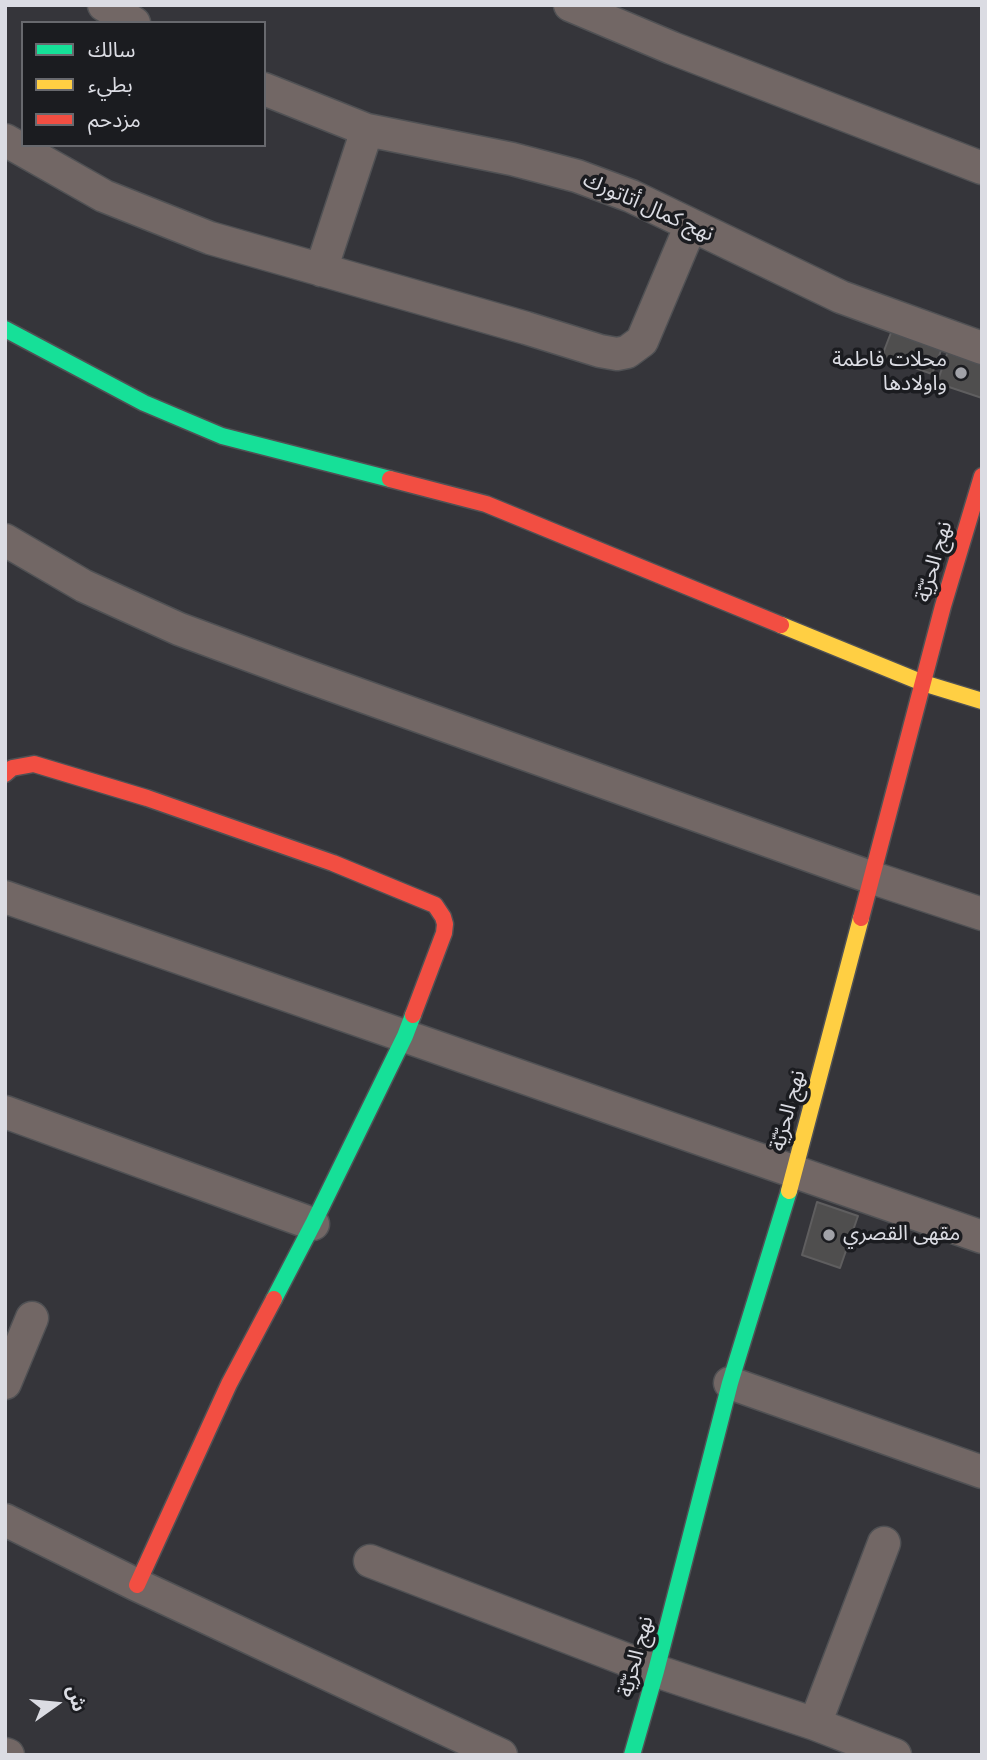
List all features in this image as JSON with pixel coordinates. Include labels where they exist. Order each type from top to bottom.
[{"type":"street","points":[[569,5],[672,48],[982,168]]},
{"type":"street","name":"نهج كمال أتاتورك","points":[[266,90],[367,130],[512,159],[577,176],[631,196],[841,297],[982,348]]},
{"type":"street","points":[[321,270],[367,130]]},
{"type":"street","points":[[24,147],[104,197],[210,238],[617,354],[627,352],[642,341],[691,225]]},
{"type":"street","points":[[5,329],[144,403],[222,436],[486,504],[923,684],[982,701]]},
{"type":"street","name":"نهج الحرّيّة","points":[[632,1755],[730,1383],[794,1173],[943,606],[982,476]]},
{"type":"street","points":[[5,540],[84,586],[179,629],[873,878],[982,914]]},
{"type":"street","points":[[5,774],[12,768],[34,764],[134,794],[333,863],[435,905],[445,924],[405,1036],[313,1224],[229,1384],[137,1586]]},
{"type":"street","points":[[5,897],[982,1237]]},
{"type":"street","points":[[5,1112],[313,1224]]},
{"type":"street","points":[[5,1383],[32,1318]]},
{"type":"street","points":[[730,1383],[982,1472]]},
{"type":"street","points":[[5,1520],[137,1586],[501,1755]]},
{"type":"street","points":[[815,1724],[884,1543]]},
{"type":"street","points":[[370,1561],[656,1671],[815,1724],[895,1755]]},
{"type":"building","points":[[892,330],[942,348],[932,374],[882,356]]},
{"type":"building","name":"محلات فاطمة واولادها","points":[[948,351],[982,362],[982,398],[937,383]]},
{"type":"building","name":"مقهى القصري","points":[[817,1202],[858,1216],[840,1268],[802,1255]]},
{"type":"traffic: fast","points":[[5,329],[144,403],[222,436],[390,479]]},
{"type":"traffic: fast","points":[[274,1299],[413,1015]]},
{"type":"traffic: fast","points":[[632,1755],[730,1383],[789,1191]]},
{"type":"traffic: slow","points":[[781,625],[923,683],[982,701]]},
{"type":"traffic: slow","points":[[789,1191],[861,918]]},
{"type":"traffic: jam","points":[[861,918],[943,606],[982,476]]},
{"type":"traffic: jam","points":[[390,479],[486,504],[781,625]]},
{"type":"traffic: jam","points":[[5,774],[12,768],[34,764],[147,798],[333,863],[435,905],[443,917],[444,933],[413,1015]]},
{"type":"traffic: jam","points":[[137,1585],[229,1384],[274,1299]]},
{"type":"place","name":"محلات فاطمة واولادها","points":[[961,373]]},
{"type":"place","name":"مقهى القصري","points":[[829,1235]]}]
